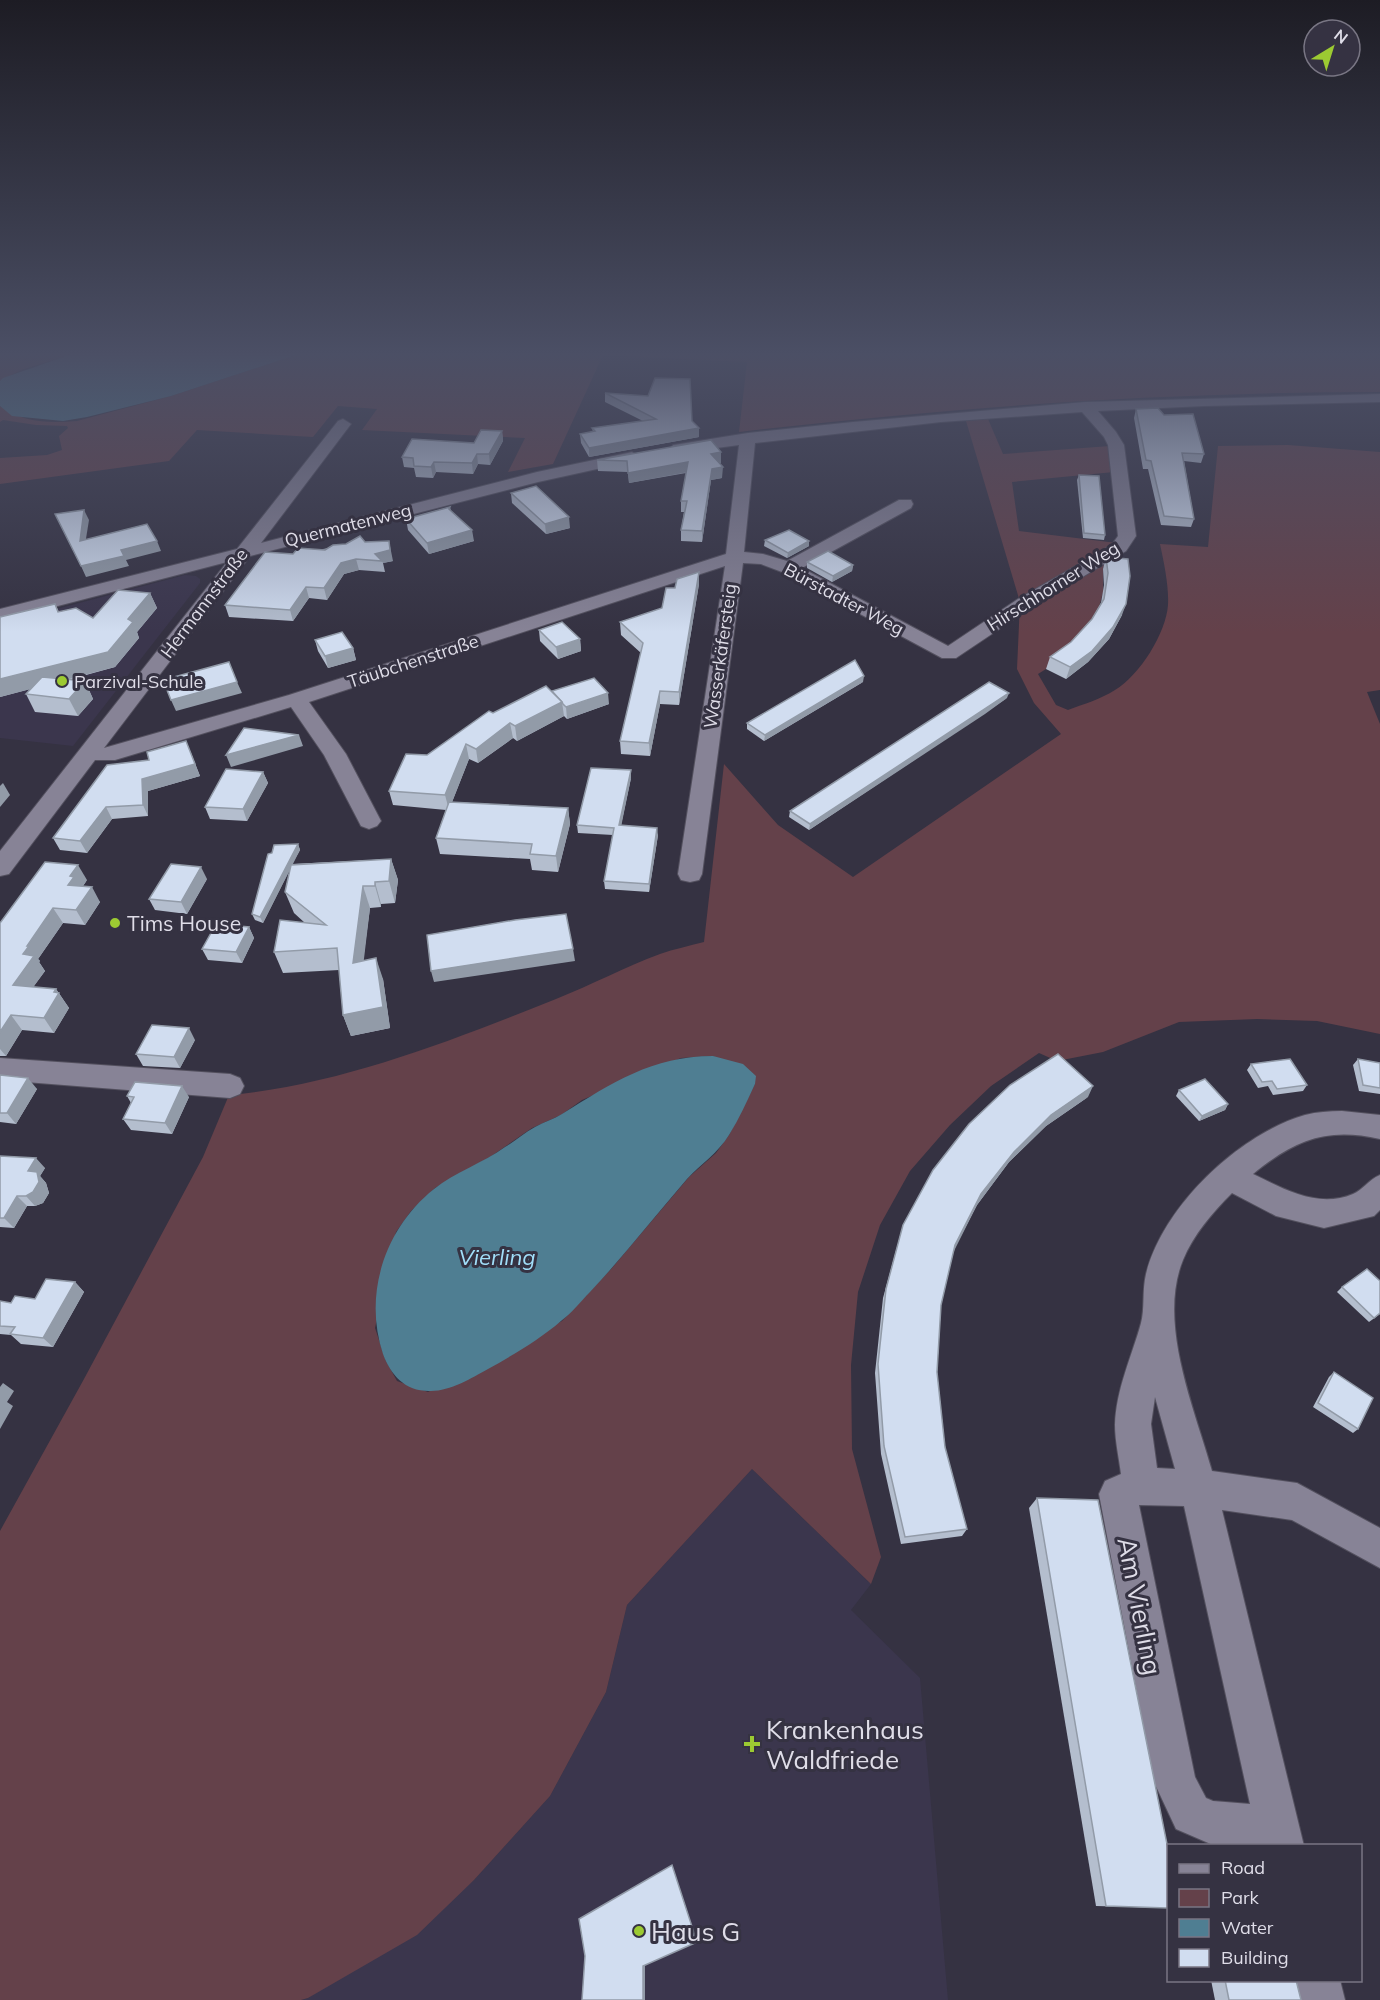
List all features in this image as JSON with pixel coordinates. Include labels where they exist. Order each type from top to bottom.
[{"type":"street","name":"Hermannstraße","points":[[0,868],[326,445]]},
{"type":"street","points":[[665,450],[697,445]]},
{"type":"street","name":"Wasserkäfersteig","points":[[690,874],[735,557],[747,445]]},
{"type":"street","name":"Hirschhorner Weg","points":[[949,654],[1025,603],[1120,547],[1127,536],[1116,445]]},
{"type":"street","name":"Quermatenweg","points":[[0,615],[537,477],[643,455]]},
{"type":"street","points":[[788,568],[905,504]]},
{"type":"street","name":"Bürstadter Weg","points":[[735,557],[763,560],[788,568],[949,654]]},
{"type":"street","name":"Täubchenstraße","points":[[89,753],[107,754],[296,699],[735,557]]},
{"type":"street","points":[[296,699],[335,754],[369,821]]},
{"type":"street","points":[[0,1069],[230,1086]]},
{"type":"street","name":"Am Vierling","points":[[1157,1325],[1280,1837],[1213,1822],[1191,1814],[1175,1782],[1118,1494],[1141,1486],[1133,1424],[1144,1362],[1157,1325],[1162,1274],[1169,1255],[1194,1215],[1209,1196],[1262,1149],[1304,1127],[1346,1124],[1380,1127]]},
{"type":"street","points":[[1230,1177],[1287,1206],[1324,1214],[1363,1206],[1380,1189]]},
{"type":"street","points":[[1141,1486],[1198,1488],[1297,1502],[1380,1550]]},
{"type":"street","points":[[1316,1982],[1321,2000]]},
{"type":"shaded area","name":"Parzival-Schule","points":[[185,575],[196,576],[200,579],[200,583],[73,746],[0,738],[0,624]]},
{"type":"shaded area","name":"Krankenhaus Waldfriede","points":[[752,1469],[871,1584],[851,1610],[920,1678],[948,2000],[301,2000],[308,1998],[474,1880],[550,1796],[606,1692],[627,1605]]},
{"type":"green space","points":[[61,445],[183,445],[169,461],[0,484],[0,458],[47,455],[62,450]]},
{"type":"green space","points":[[521,445],[562,445],[553,464],[508,472]]},
{"type":"green space","points":[[973,445],[999,445],[1003,454],[1110,446],[1114,472],[1012,482],[1019,531],[1117,543],[1120,553],[1103,567],[1103,592],[1097,615],[1046,669],[1038,674],[1056,705],[1068,710],[1098,699],[1124,683],[1142,664],[1157,640],[1168,605],[1167,582],[1160,544],[1208,547],[1218,446],[1292,445],[1380,452],[1380,690],[1367,692],[1380,724],[1380,1034],[1317,1021],[1257,1019],[1179,1022],[1103,1052],[1057,1061],[1039,1053],[991,1086],[950,1125],[910,1171],[880,1225],[858,1292],[851,1365],[852,1449],[881,1557],[871,1584],[752,1469],[627,1605],[606,1692],[550,1796],[474,1880],[417,1935],[301,2000],[0,2000],[0,1531],[203,1157],[229,1095],[312,1082],[395,1059],[569,994],[660,954],[704,942],[724,764],[778,825],[853,877],[1061,734],[1034,703],[1017,669],[1020,602]],"holes":[[[713,1056],[755,1084],[729,1135],[716,1153],[689,1177],[612,1268],[562,1321],[428,1392],[397,1381],[386,1361],[375,1328],[396,1232],[411,1211],[435,1188],[490,1157],[532,1128],[561,1115],[582,1100],[681,1058]]]},
{"type":"water","name":"Vierling","points":[[713,1056],[743,1064],[756,1076],[755,1084],[736,1123],[720,1147],[687,1179],[572,1311],[526,1347],[482,1373],[446,1389],[422,1391],[414,1389],[395,1376],[386,1362],[377,1331],[377,1286],[391,1243],[417,1205],[434,1189],[496,1153],[531,1129],[559,1116],[633,1073],[671,1061]]},
{"type":"building","points":[[408,445],[494,445],[489,454],[477,454],[472,463],[434,462],[431,467],[414,466],[413,458],[402,457]]},
{"type":"building","points":[[681,445],[715,445],[721,452],[711,454],[723,467],[712,469],[702,531],[681,530],[687,501],[681,501],[688,462],[628,473],[627,461],[597,460]]},
{"type":"building","points":[[1143,445],[1202,445],[1204,454],[1182,453],[1194,519],[1164,516],[1151,461],[1146,460]]},
{"type":"building","points":[[1079,475],[1099,476],[1105,535],[1084,533]]},
{"type":"building","points":[[536,486],[569,517],[545,524],[511,493]]},
{"type":"building","points":[[450,507],[449,509],[472,530],[427,543],[406,519]]},
{"type":"building","points":[[84,510],[80,541],[147,524],[157,541],[121,550],[124,556],[81,566],[55,514]]},
{"type":"building","points":[[789,530],[809,541],[788,553],[765,540]]},
{"type":"building","points":[[360,536],[365,542],[389,541],[390,550],[375,554],[382,561],[356,559],[341,563],[324,588],[306,587],[290,610],[225,605],[265,552],[293,554],[298,548],[325,550],[333,545],[346,544]]},
{"type":"building","points":[[828,551],[853,565],[833,576],[807,562]]},
{"type":"building","points":[[1106,557],[1128,559],[1130,576],[1126,604],[1113,627],[1092,651],[1070,667],[1050,657],[1071,642],[1092,619],[1104,599],[1108,573]]},
{"type":"building","points":[[699,572],[679,692],[660,691],[649,743],[620,741],[643,643],[620,622],[662,608],[666,588],[675,588],[677,579]]},
{"type":"building","points":[[118,590],[150,593],[128,619],[133,622],[108,652],[0,679],[0,617],[55,604],[58,612],[76,608],[93,618]]},
{"type":"building","points":[[562,622],[580,639],[556,647],[539,630]]},
{"type":"building","points":[[342,632],[353,648],[325,656],[315,640]]},
{"type":"building","points":[[855,660],[864,676],[765,735],[747,723]]},
{"type":"building","points":[[229,662],[237,682],[171,700],[163,680]]},
{"type":"building","points":[[42,677],[85,681],[69,699],[26,694]]},
{"type":"building","points":[[594,678],[608,693],[566,707],[552,691]]},
{"type":"building","points":[[989,682],[1009,693],[810,824],[790,811]]},
{"type":"building","points":[[546,686],[562,702],[515,726],[510,723],[476,749],[466,744],[445,795],[389,791],[406,754],[427,755],[489,711],[493,713]]},
{"type":"building","points":[[244,728],[299,735],[226,755]]},
{"type":"building","points":[[186,741],[195,764],[142,779],[143,805],[106,807],[80,841],[53,838],[107,765],[149,760],[147,752]]},
{"type":"building","points":[[591,768],[631,770],[619,825],[657,828],[649,884],[604,881],[614,828],[577,825]]},
{"type":"building","points":[[226,769],[263,772],[243,809],[205,807]]},
{"type":"building","points":[[449,802],[568,808],[556,856],[530,854],[532,844],[436,838]]},
{"type":"building","points":[[298,844],[260,917],[252,914],[268,854],[272,853],[274,845]]},
{"type":"building","points":[[391,859],[389,881],[375,882],[375,886],[363,886],[353,963],[376,958],[383,1007],[343,1015],[337,948],[274,952],[280,920],[326,925],[285,892],[291,865]]},
{"type":"building","points":[[45,862],[78,865],[70,876],[74,877],[68,885],[92,887],[76,910],[53,908],[23,954],[34,956],[13,985],[56,989],[54,992],[59,993],[44,1018],[11,1015],[0,1032],[0,923]]},
{"type":"building","points":[[171,864],[201,867],[181,902],[149,899]]},
{"type":"building","points":[[566,914],[573,949],[431,971],[427,935]]},
{"type":"building","points":[[216,924],[249,927],[236,952],[202,949]]},
{"type":"building","points":[[152,1025],[189,1028],[174,1057],[136,1054]]},
{"type":"building","points":[[1058,1054],[1093,1086],[1051,1115],[1014,1152],[981,1194],[955,1245],[941,1305],[937,1372],[945,1447],[967,1529],[905,1537],[884,1446],[878,1364],[886,1289],[903,1225],[933,1170],[969,1124],[1010,1085]]},
{"type":"building","points":[[1290,1059],[1307,1085],[1277,1089],[1272,1081],[1262,1082],[1251,1064]]},
{"type":"building","points":[[1358,1059],[1380,1063],[1380,1088],[1363,1085]]},
{"type":"building","points":[[0,1075],[28,1078],[7,1113],[0,1113]]},
{"type":"building","points":[[1205,1079],[1228,1104],[1202,1116],[1179,1090]]},
{"type":"building","points":[[135,1082],[182,1086],[165,1123],[123,1119],[134,1097],[127,1096]]},
{"type":"building","points":[[0,1156],[36,1158],[28,1171],[37,1172],[39,1182],[33,1192],[26,1196],[17,1196],[4,1218],[0,1218]]},
{"type":"building","points":[[1367,1269],[1380,1281],[1380,1313],[1374,1318],[1342,1287]]},
{"type":"building","points":[[46,1279],[75,1282],[43,1338],[10,1334],[15,1327],[0,1326],[0,1301],[11,1303],[15,1296],[35,1299]]},
{"type":"building","points":[[1334,1372],[1373,1398],[1358,1429],[1318,1403]]},
{"type":"building","points":[[1037,1498],[1098,1500],[1167,1844],[1167,1908],[1106,1906]]},
{"type":"building","name":"Haus G","points":[[672,1865],[697,1942],[643,1966],[643,2000],[582,2000],[585,1956],[579,1919]]},
{"type":"building","points":[[1225,1982],[1296,1982],[1301,2000],[1229,2000]]},
{"type":"place","name":"Parzival-Schule","points":[[62,681]]},
{"type":"place","name":"Tims House","points":[[115,923]]},
{"type":"place","name":"Krankenhaus Waldfriede","points":[[752,1744]]},
{"type":"place","name":"Haus G","points":[[639,1931]]}]
